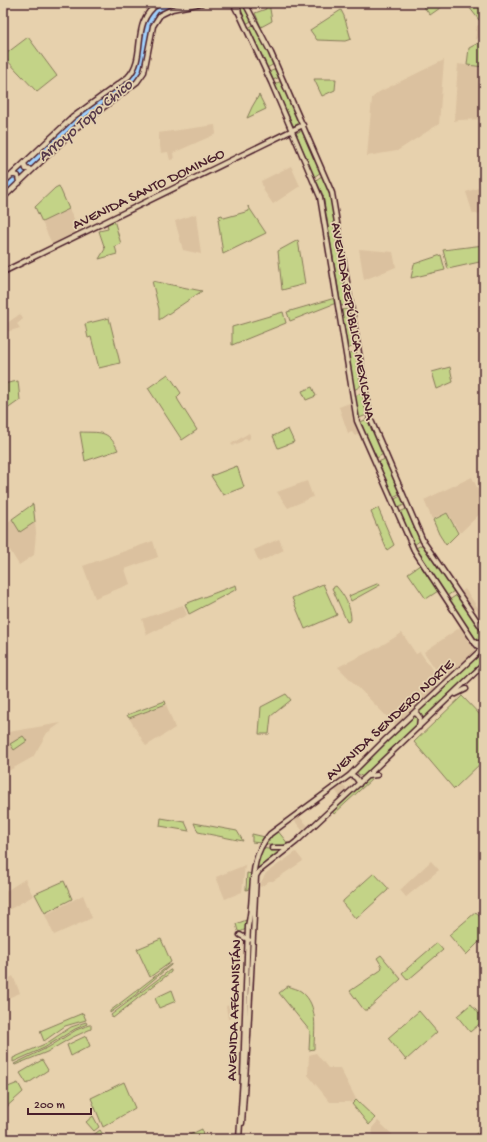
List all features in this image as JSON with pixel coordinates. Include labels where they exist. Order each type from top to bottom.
[{"type":"main road","points":[[3,183],[73,117],[132,73],[136,66],[143,22],[150,10],[159,3]]},
{"type":"main road","points":[[3,198],[76,128],[138,82],[144,72],[153,26],[160,15],[172,9],[202,3]]},
{"type":"main road","points":[[233,3],[239,13]]},
{"type":"main road","name":"AVENIDA REPÚBLICA MEXICANA","points":[[237,3],[239,13],[320,197],[357,421],[414,550],[476,643],[483,650]]},
{"type":"main road","name":"AVENIDA REPÚBLICA MEXICANA","points":[[246,4],[271,52],[332,195],[370,418],[423,541],[484,631]]},
{"type":"main road","name":"AVENIDA SANTO DOMINGO","points":[[3,272],[303,126]]},
{"type":"main road","points":[[24,164],[25,168],[31,170]]},
{"type":"main road","points":[[12,175],[18,176],[19,181]]},
{"type":"main road","points":[[472,658],[476,649],[476,643],[484,641]]},
{"type":"main road","name":"AVENIDA SENDERO NORTE","points":[[254,882],[254,863],[265,839],[350,775],[472,658],[483,650]]},
{"type":"main road","name":"AVENIDA SENDERO NORTE","points":[[254,882],[263,866],[301,838],[368,776],[484,664]]},
{"type":"main road","points":[[452,696],[466,689]]},
{"type":"main road","points":[[414,713],[420,718],[418,727]]},
{"type":"main road","points":[[355,770],[356,775],[363,780]]},
{"type":"main road","points":[[350,775],[355,776],[359,784]]},
{"type":"main road","points":[[368,776],[377,775]]},
{"type":"main road","points":[[272,848],[287,848],[301,838]]},
{"type":"main road","name":"AVENIDA AFGANISTÁN","points":[[240,1139],[251,987],[254,882]]},
{"type":"main road","name":"AVENIDA AFGANISTÁN","points":[[240,1139],[248,938],[254,882]]},
{"type":"main road","points":[[248,938],[253,931]]},
{"type":"main road","points":[[240,935],[248,938],[251,944],[252,956]]},
{"type":"main road","points":[[247,975],[248,984],[251,987]]},
{"type":"shaded area","points":[[484,21],[484,35],[475,40],[477,26]]},
{"type":"shaded area","points":[[444,60],[439,124],[397,151],[367,156],[372,98],[379,92]]},
{"type":"shaded area","points":[[458,64],[484,68],[484,119],[454,121]]},
{"type":"shaded area","points":[[215,125],[216,134],[173,153],[174,159],[170,160],[168,152],[161,153],[158,133]]},
{"type":"shaded area","points":[[291,166],[300,186],[273,204],[264,191],[261,181]]},
{"type":"shaded area","points":[[484,186],[484,213],[473,214],[466,192]]},
{"type":"shaded area","points":[[69,209],[80,230],[52,244],[42,222]]},
{"type":"shaded area","points":[[196,214],[201,254],[183,250],[175,221]]},
{"type":"shaded area","points":[[359,249],[393,252],[396,267],[364,280]]},
{"type":"shaded area","points":[[20,314],[23,319],[17,324],[20,328],[3,333],[3,326]]},
{"type":"shaded area","points":[[352,402],[361,432],[355,436],[352,432],[348,433],[339,407]]},
{"type":"shaded area","points":[[249,433],[250,438],[248,440],[246,438],[237,445],[235,444],[233,446],[231,444]]},
{"type":"shaded area","points":[[472,477],[484,502],[484,510],[460,533],[447,512],[432,519],[424,500]]},
{"type":"shaded area","points":[[307,481],[313,497],[288,508],[277,492]]},
{"type":"shaded area","points":[[12,519],[20,532],[35,522],[36,533],[34,555],[19,565],[3,539],[3,526]]},
{"type":"shaded area","points":[[279,539],[284,550],[259,562],[254,550]]},
{"type":"shaded area","points":[[153,541],[158,557],[125,569],[130,584],[95,598],[83,566]]},
{"type":"shaded area","points":[[465,589],[483,615],[481,616],[476,609],[471,609],[472,607],[461,592]]},
{"type":"shaded area","points":[[183,605],[187,615],[147,635],[142,619]]},
{"type":"shaded area","points":[[462,626],[475,644],[475,650],[474,653],[444,682],[424,652]]},
{"type":"shaded area","points":[[402,633],[416,654],[420,652],[435,674],[439,686],[397,727],[338,667],[379,647]]},
{"type":"shaded area","points":[[166,704],[175,728],[146,746],[129,718]]},
{"type":"shaded area","points":[[61,723],[47,733],[33,757],[3,774],[3,733]]},
{"type":"shaded area","points":[[342,785],[347,789],[340,797],[335,790]]},
{"type":"shaded area","points":[[299,816],[308,826],[302,830],[294,820]]},
{"type":"shaded area","points":[[296,852],[303,861],[273,881],[269,881],[261,887],[259,886],[266,873]]},
{"type":"shaded area","points":[[431,861],[439,870],[406,897],[400,890]]},
{"type":"shaded area","points":[[245,865],[242,892],[225,899],[216,877]]},
{"type":"shaded area","points":[[25,879],[33,896],[3,913],[3,893]]},
{"type":"shaded area","points":[[83,895],[92,918],[54,935],[45,915]]},
{"type":"shaded area","points":[[13,976],[20,993],[3,1000],[3,982]]},
{"type":"shaded area","points":[[236,1004],[237,1007],[229,1009],[231,1019],[228,1019],[226,1006]]},
{"type":"shaded area","points":[[316,1053],[328,1068],[340,1068],[356,1099],[351,1103],[330,1102],[308,1075],[309,1055]]},
{"type":"shaded area","points":[[378,1121],[397,1139],[374,1139],[372,1128]]},
{"type":"green space","points":[[239,3],[242,3],[248,10],[253,20],[246,24],[242,14]]},
{"type":"green space","points":[[265,3],[269,3],[272,21],[261,27],[255,13],[266,9]]},
{"type":"green space","points":[[421,3],[440,3],[443,6],[430,15]]},
{"type":"green space","points":[[466,3],[484,3],[484,17],[479,20]]},
{"type":"green space","points":[[341,10],[351,39],[345,41],[317,40],[310,30]]},
{"type":"green space","points":[[255,24],[274,64],[267,68],[248,28]]},
{"type":"green space","points":[[28,37],[57,76],[37,92],[3,56]]},
{"type":"green space","points":[[484,40],[484,67],[467,65],[469,48]]},
{"type":"green space","points":[[276,69],[280,77],[273,80],[269,72]]},
{"type":"green space","points":[[314,79],[336,79],[335,90],[322,96]]},
{"type":"green space","points":[[282,81],[300,124],[294,127],[274,84]]},
{"type":"green space","points":[[259,95],[266,109],[247,118],[252,107]]},
{"type":"green space","points":[[303,130],[321,172],[314,177],[296,133]]},
{"type":"green space","points":[[323,175],[331,194],[348,305],[341,306],[323,195],[316,180]]},
{"type":"green space","points":[[59,186],[69,209],[42,222],[35,207]]},
{"type":"green space","points":[[248,206],[266,233],[223,254],[218,219],[220,219],[219,216],[222,215],[224,218],[249,211]]},
{"type":"green space","points":[[114,220],[121,244],[115,246],[117,254],[99,259],[105,249],[99,231],[108,229],[107,224]]},
{"type":"green space","points":[[298,240],[305,284],[282,290],[278,251]]},
{"type":"green space","points":[[484,245],[484,261],[448,269],[443,250]]},
{"type":"green space","points":[[441,255],[445,270],[411,278],[414,264]]},
{"type":"green space","points":[[152,281],[202,291],[159,320],[159,309]]},
{"type":"green space","points":[[335,298],[336,303],[290,321],[287,312]]},
{"type":"green space","points":[[349,309],[355,345],[348,349],[341,310]]},
{"type":"green space","points":[[283,312],[286,323],[232,345],[232,327]]},
{"type":"green space","points":[[109,318],[120,363],[99,368],[91,337],[88,338],[85,324]]},
{"type":"green space","points":[[356,351],[361,386],[354,390],[348,354]]},
{"type":"green space","points":[[450,367],[453,382],[437,389],[432,372]]},
{"type":"green space","points":[[168,374],[181,393],[177,397],[178,400],[197,430],[182,440],[148,388]]},
{"type":"green space","points":[[18,381],[20,400],[3,412],[3,384]]},
{"type":"green space","points":[[312,387],[316,396],[306,400],[302,391]]},
{"type":"green space","points":[[363,392],[367,415],[359,418],[355,396]]},
{"type":"green space","points":[[368,419],[383,454],[377,458],[360,422]]},
{"type":"green space","points":[[288,429],[294,442],[278,448],[273,436]]},
{"type":"green space","points":[[80,432],[107,435],[111,438],[118,450],[85,461]]},
{"type":"green space","points":[[385,459],[401,493],[393,497],[378,462]]},
{"type":"green space","points":[[237,466],[244,487],[223,495],[211,476]]},
{"type":"green space","points":[[402,495],[406,504],[398,508],[395,499]]},
{"type":"green space","points":[[33,504],[35,522],[20,532],[12,519]]},
{"type":"green space","points":[[378,508],[394,545],[387,550],[371,512]]},
{"type":"green space","points":[[408,508],[421,540],[414,545],[400,512]]},
{"type":"green space","points":[[447,513],[458,533],[446,545],[433,520]]},
{"type":"green space","points":[[423,544],[454,591],[447,596],[416,548]]},
{"type":"green space","points":[[420,565],[438,591],[426,599],[408,573]]},
{"type":"green space","points":[[379,583],[380,585],[351,601],[349,596]]},
{"type":"green space","points":[[323,584],[337,615],[305,629],[292,598]]},
{"type":"green space","points":[[236,585],[237,589],[189,614],[185,604]]},
{"type":"green space","points":[[336,586],[349,606],[351,620],[347,622],[332,588]]},
{"type":"green space","points":[[457,595],[484,635],[484,640],[478,642],[449,600]]},
{"type":"green space","points":[[480,653],[484,657],[484,660],[363,777],[358,774],[356,770]]},
{"type":"green space","points":[[286,694],[291,700],[271,716],[269,734],[259,734],[261,707]]},
{"type":"green space","points":[[462,696],[484,719],[484,760],[454,789],[414,742]]},
{"type":"green space","points":[[165,701],[166,704],[129,718],[127,715]]},
{"type":"green space","points":[[23,736],[27,741],[14,750],[10,744]]},
{"type":"green space","points":[[369,777],[372,779],[334,814],[332,811]]},
{"type":"green space","points":[[161,818],[185,822],[189,831],[160,826]]},
{"type":"green space","points":[[194,823],[237,831],[243,841],[198,832]]},
{"type":"green space","points":[[277,830],[289,845],[284,848],[264,844]]},
{"type":"green space","points":[[252,834],[265,837],[261,843],[252,842]]},
{"type":"green space","points":[[262,848],[280,851],[280,853],[262,866],[255,878],[256,863]]},
{"type":"green space","points":[[247,873],[252,874],[251,888],[246,890]]},
{"type":"green space","points":[[374,873],[388,888],[388,890],[356,919],[343,904],[343,901]]},
{"type":"green space","points":[[64,881],[72,899],[45,913],[35,894]]},
{"type":"green space","points":[[476,912],[484,922],[484,937],[466,955],[449,935]]},
{"type":"green space","points":[[249,919],[246,929],[240,932],[238,931],[236,924]]},
{"type":"green space","points":[[161,939],[171,962],[150,977],[137,949]]},
{"type":"green space","points":[[437,943],[443,950],[408,980],[402,973]]},
{"type":"green space","points":[[381,955],[401,979],[367,1010],[364,1010],[350,991],[381,970],[382,966],[377,958]]},
{"type":"green space","points":[[171,964],[134,996],[110,1013],[110,1011]]},
{"type":"green space","points":[[170,970],[171,972],[113,1018],[111,1015]]},
{"type":"green space","points":[[288,986],[301,991],[311,1004],[315,1026],[314,1049],[309,1050],[310,1031],[279,993]]},
{"type":"green space","points":[[172,990],[176,1001],[159,1008],[155,998]]},
{"type":"green space","points":[[471,1004],[484,1020],[470,1032],[457,1016]]},
{"type":"green space","points":[[419,1011],[437,1032],[406,1060],[388,1038]]},
{"type":"green space","points":[[83,1013],[86,1020],[65,1026],[44,1041],[40,1031]]},
{"type":"green space","points":[[86,1022],[87,1024],[75,1029],[44,1048],[13,1062],[13,1058],[47,1043],[71,1027]]},
{"type":"green space","points":[[91,1025],[91,1029],[71,1038],[47,1052],[15,1065],[14,1064],[49,1047],[76,1030]]},
{"type":"green space","points":[[86,1036],[90,1046],[71,1056],[67,1045]]},
{"type":"green space","points":[[42,1060],[48,1070],[27,1084],[20,1073]]},
{"type":"green space","points":[[124,1082],[135,1108],[103,1127],[91,1098]]},
{"type":"green space","points":[[18,1083],[23,1092],[3,1110],[3,1089]]},
{"type":"green space","points":[[356,1100],[375,1118],[369,1125],[352,1104]]},
{"type":"green space","points":[[93,1116],[99,1127],[94,1131],[86,1122]]},
{"type":"green space","points":[[202,1129],[203,1136],[195,1139],[181,1139]]},
{"type":"green space","points":[[482,1129],[484,1131],[484,1139],[474,1139],[472,1137]]},
{"type":"green space","points":[[100,1130],[106,1139],[88,1139]]},
{"type":"water","name":"Arroyo Topo Chico","points":[[159,3],[202,3],[182,6],[157,18],[141,77],[76,128],[3,198],[3,183],[61,128],[132,73],[144,19]]}]
